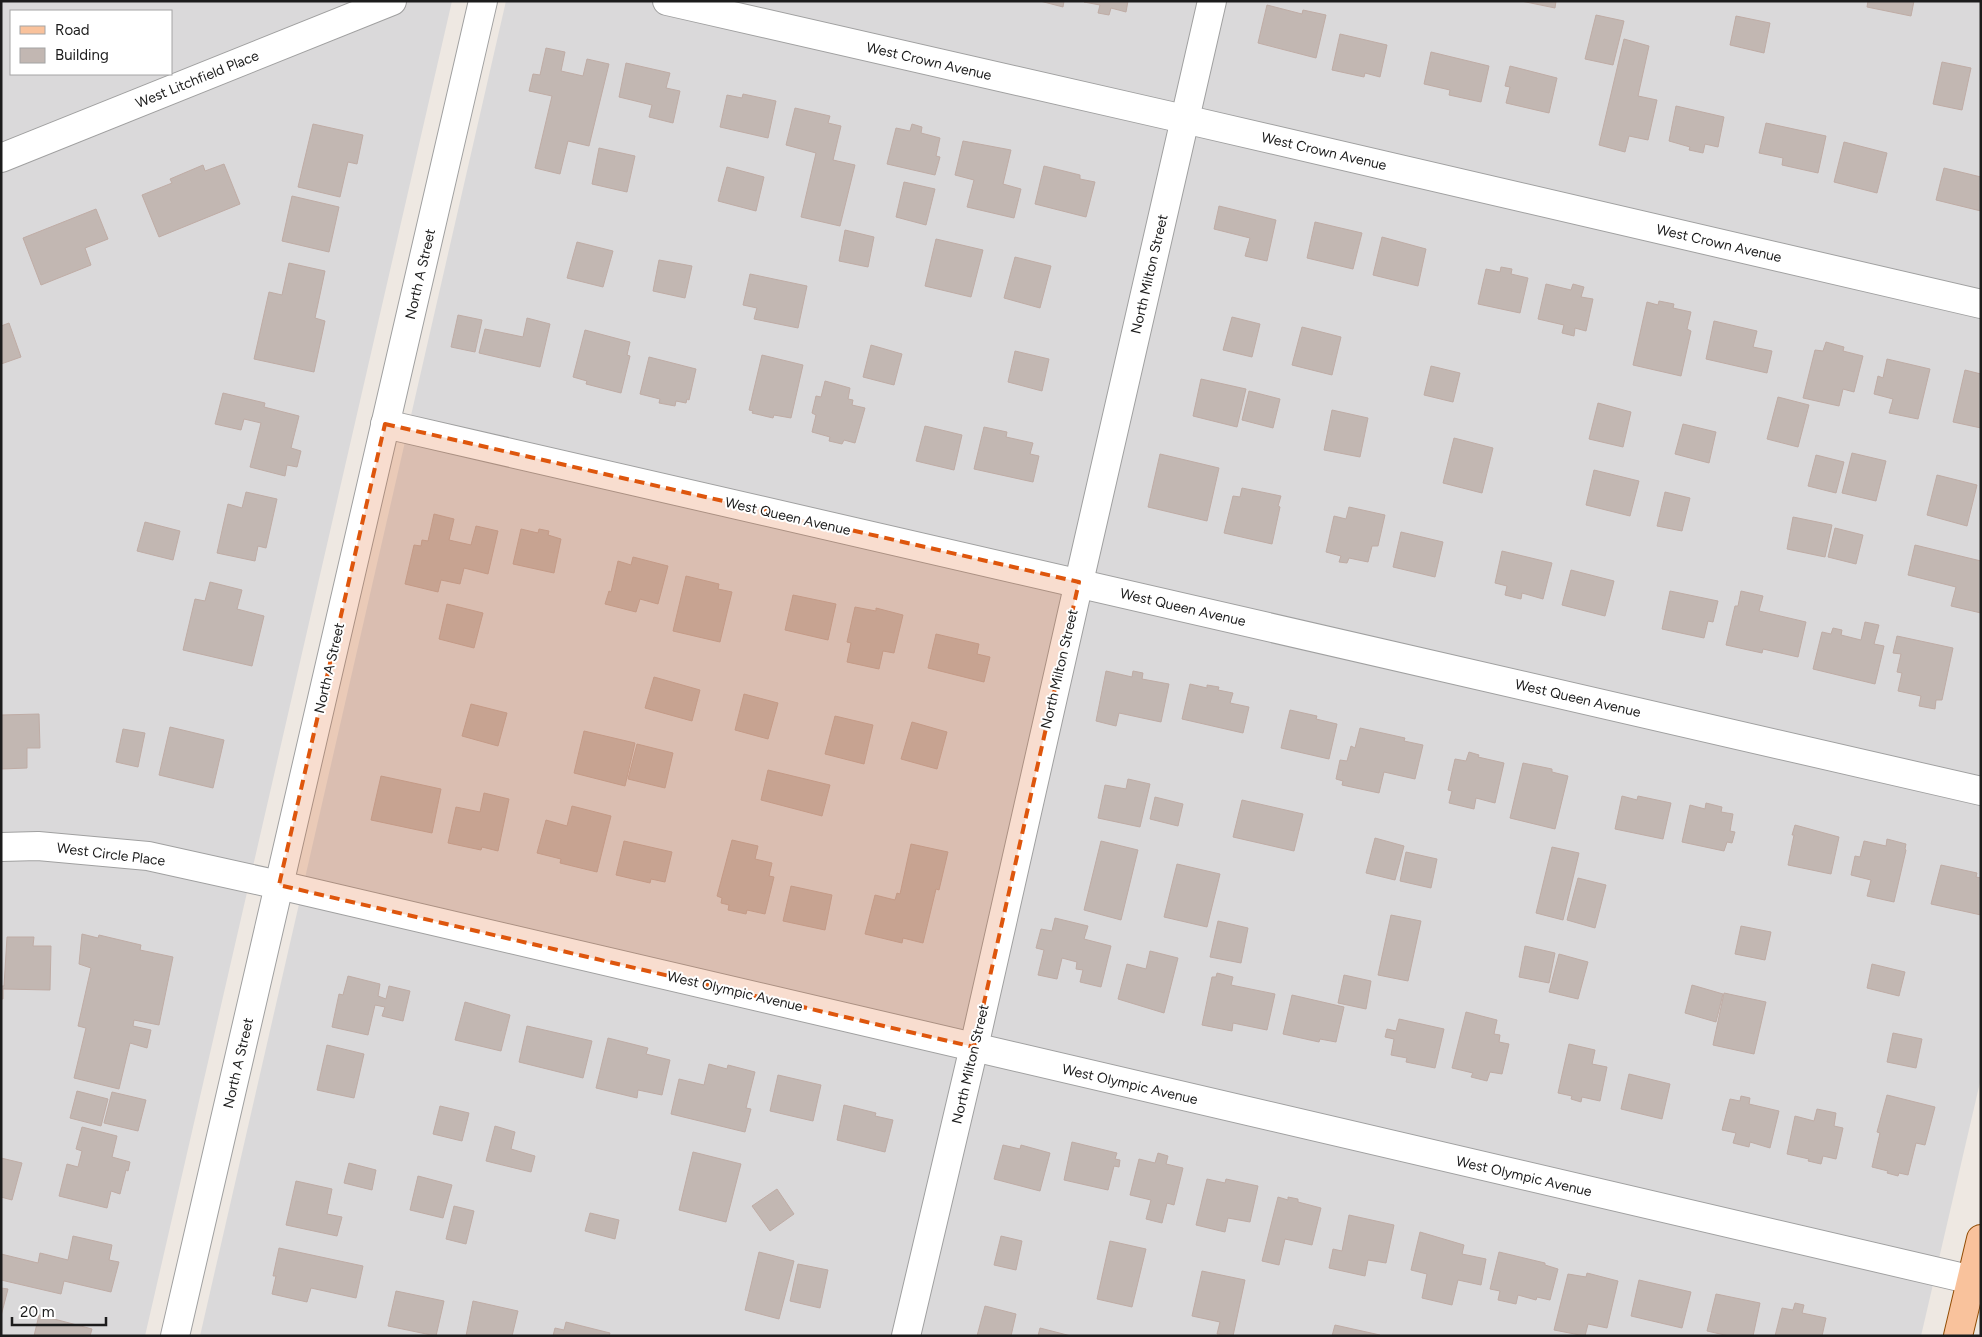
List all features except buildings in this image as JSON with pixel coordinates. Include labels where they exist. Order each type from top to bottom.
[{"type":"main road","points":[[1958,1336],[1976,1281],[1981,1239]]},
{"type":"street","name":"West Litchfield Place","points":[[1,158],[392,1]]},
{"type":"street","name":"North A Street","points":[[175,1336],[483,1]]},
{"type":"street","name":"West Crown Avenue","points":[[667,1],[1981,304]]},
{"type":"street","name":"North Milton Street","points":[[906,1336],[974,1048],[1078,582],[1212,1]]},
{"type":"street","name":"West Queen Avenue","points":[[385,424],[1981,791]]},
{"type":"street","name":"West Circle Place","points":[[1,847],[38,846],[148,856],[279,885]]},
{"type":"street","name":"West Olympic Avenue","points":[[279,885],[1976,1281]]},
{"type":"highlighted area","points":[[385,424],[1079,582],[974,1047],[279,885]]},
{"type":"shaded area","points":[[1,1],[452,1],[145,1336],[1,1336]]},
{"type":"shaded area","points":[[506,1],[1981,1],[1981,1078],[1921,1336],[200,1336]]}]
